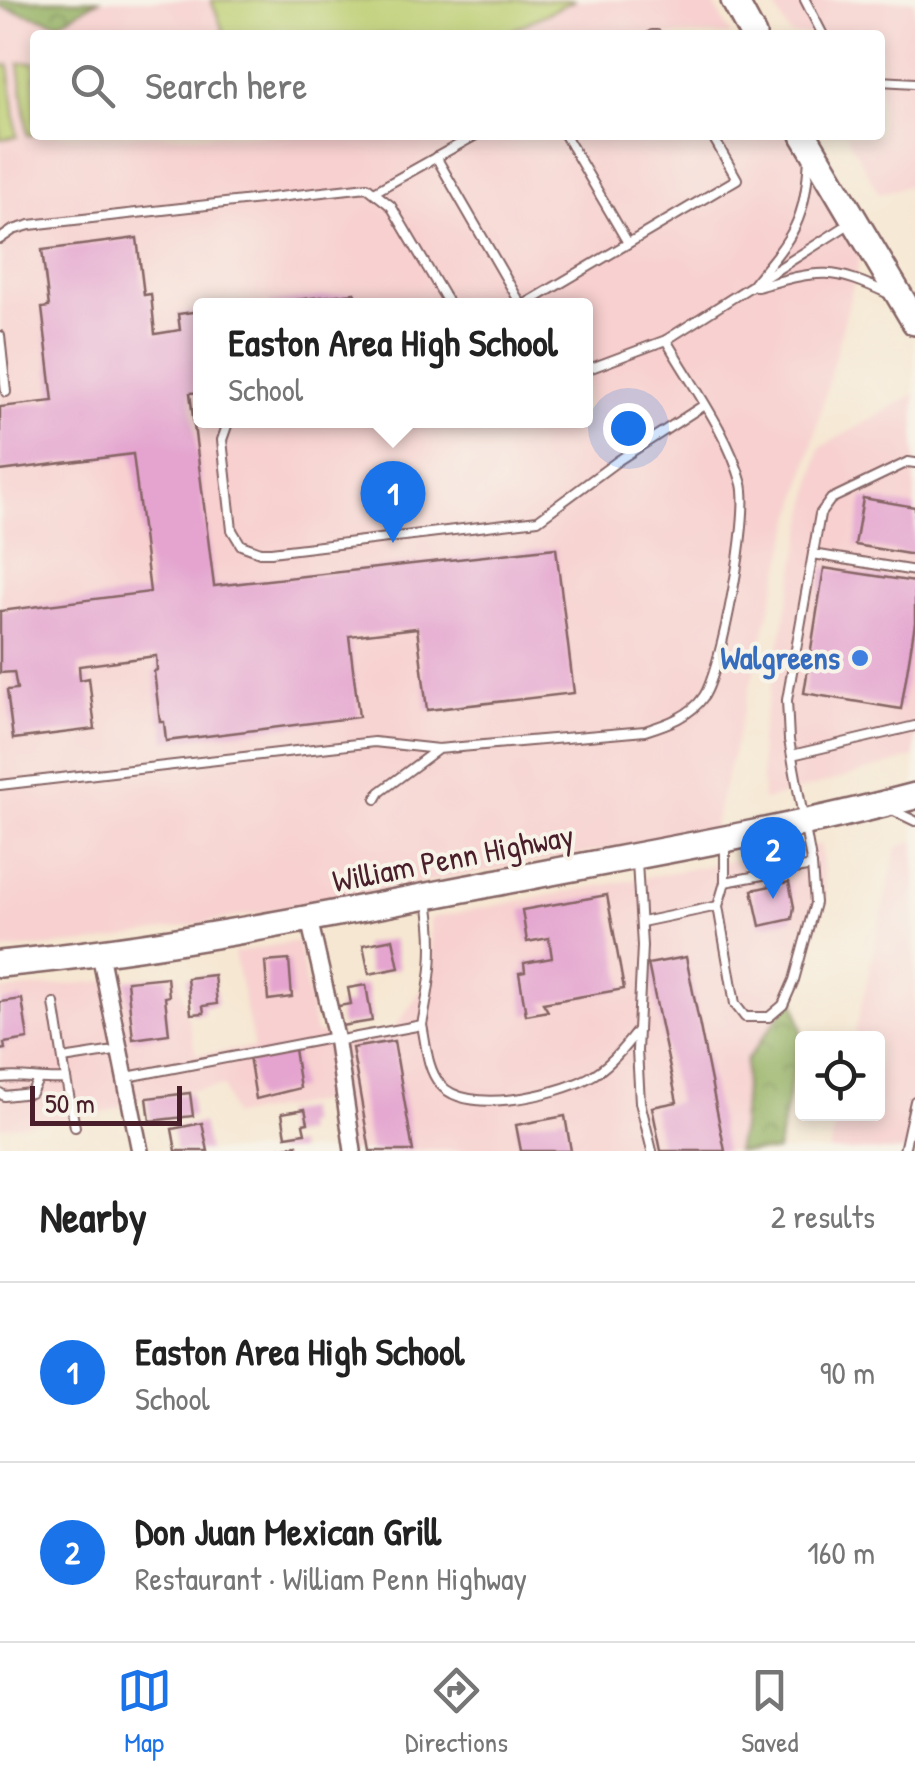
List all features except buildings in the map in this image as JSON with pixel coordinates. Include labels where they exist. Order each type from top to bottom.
[{"type":"main road","points":[[734,0],[750,30]]},
{"type":"main road","points":[[807,141],[908,311]]},
{"type":"main road","name":"William Penn Highway","points":[[0,964],[100,954],[309,919],[803,824],[915,796]]},
{"type":"street","points":[[309,919],[336,1039],[353,1151]]},
{"type":"street","points":[[100,954],[140,1151]]},
{"type":"lane","points":[[805,0],[820,30]]},
{"type":"lane","points":[[885,81],[915,84]]},
{"type":"lane","points":[[376,191],[467,140]]},
{"type":"lane","points":[[568,140],[628,243]]},
{"type":"lane","points":[[535,298],[737,179],[715,140]]},
{"type":"lane","points":[[748,290],[797,227],[807,190],[807,141]]},
{"type":"lane","points":[[436,158],[517,298]]},
{"type":"lane","points":[[0,240],[13,230],[47,222],[355,187],[376,191],[391,206],[445,298]]},
{"type":"lane","points":[[593,367],[666,340],[852,221]]},
{"type":"lane","points":[[748,290],[804,274],[830,272],[852,276],[908,311]]},
{"type":"lane","points":[[0,336],[6,392]]},
{"type":"lane","points":[[0,785],[374,742],[438,748],[645,731],[668,724],[689,711],[704,696],[718,653],[742,538],[744,497],[733,460],[666,340]]},
{"type":"lane","points":[[225,428],[222,452],[232,530],[249,550],[271,552],[538,520],[619,460],[704,405]]},
{"type":"lane","points":[[726,839],[724,882],[718,906],[734,1004],[745,1017],[769,1017],[783,1005],[815,904],[787,700],[820,514],[831,499],[908,462],[915,463]]},
{"type":"lane","points":[[813,554],[915,571]]},
{"type":"lane","points":[[792,755],[915,726]]},
{"type":"lane","points":[[376,798],[438,748]]},
{"type":"lane","points":[[882,805],[915,822]]},
{"type":"lane","points":[[637,856],[642,922],[640,1102],[652,1151]]},
{"type":"lane","points":[[724,882],[812,866]]},
{"type":"lane","points":[[427,896],[434,965],[422,1026],[431,1066],[440,1085],[461,1099],[500,1100],[548,1093],[590,1078],[638,1030]]},
{"type":"lane","points":[[642,922],[718,906]]},
{"type":"lane","points":[[54,1003],[74,1126]]},
{"type":"lane","points":[[127,1077],[422,1026]]},
{"type":"lane","points":[[62,1059],[121,1050]]},
{"type":"lane","points":[[0,1078],[26,1075],[37,1082],[66,1079]]},
{"type":"lane","points":[[0,1093],[31,1093],[37,1082]]},
{"type":"lane","points":[[904,1151],[915,1101]]},
{"type":"shaded area","points":[[0,0],[711,0],[728,30],[30,30],[30,140],[793,140],[861,255],[713,830],[100,942],[0,950]]},
{"type":"shaded area","points":[[771,0],[915,0],[915,184],[879,194],[849,140],[885,140],[885,30],[787,30]]},
{"type":"shaded area","points":[[915,394],[915,757],[763,801],[760,740],[820,448]]},
{"type":"shaded area","points":[[915,841],[915,1151],[829,1151],[836,1121],[885,1121],[885,1031],[856,1031],[897,847]]},
{"type":"shaded area","points":[[821,844],[826,902],[794,996],[746,1061],[736,1151],[339,1151],[330,1100],[232,1116],[224,1086],[145,1097],[103,1113],[0,1127],[0,991],[178,974],[196,1054],[254,1048],[234,953],[298,941],[315,1033],[351,1039],[392,1031],[431,977],[430,918]]},
{"type":"green space","points":[[0,0],[99,0],[59,23],[0,7]]},
{"type":"green space","points":[[211,0],[575,0],[512,30],[223,30]]},
{"type":"green space","points":[[30,62],[28,135],[19,63]]},
{"type":"green space","points":[[9,65],[17,137],[0,139],[0,66]]},
{"type":"green space","points":[[794,996],[802,1031],[795,1031],[795,1065],[777,1151],[736,1151],[746,1061]]},
{"type":"place","name":"Easton Area High School","points":[[393,543]]},
{"type":"place","name":"Walgreens","points":[[860,658]]},
{"type":"place","name":"Don Juan Mexican Grill","points":[[773,899]]}]
